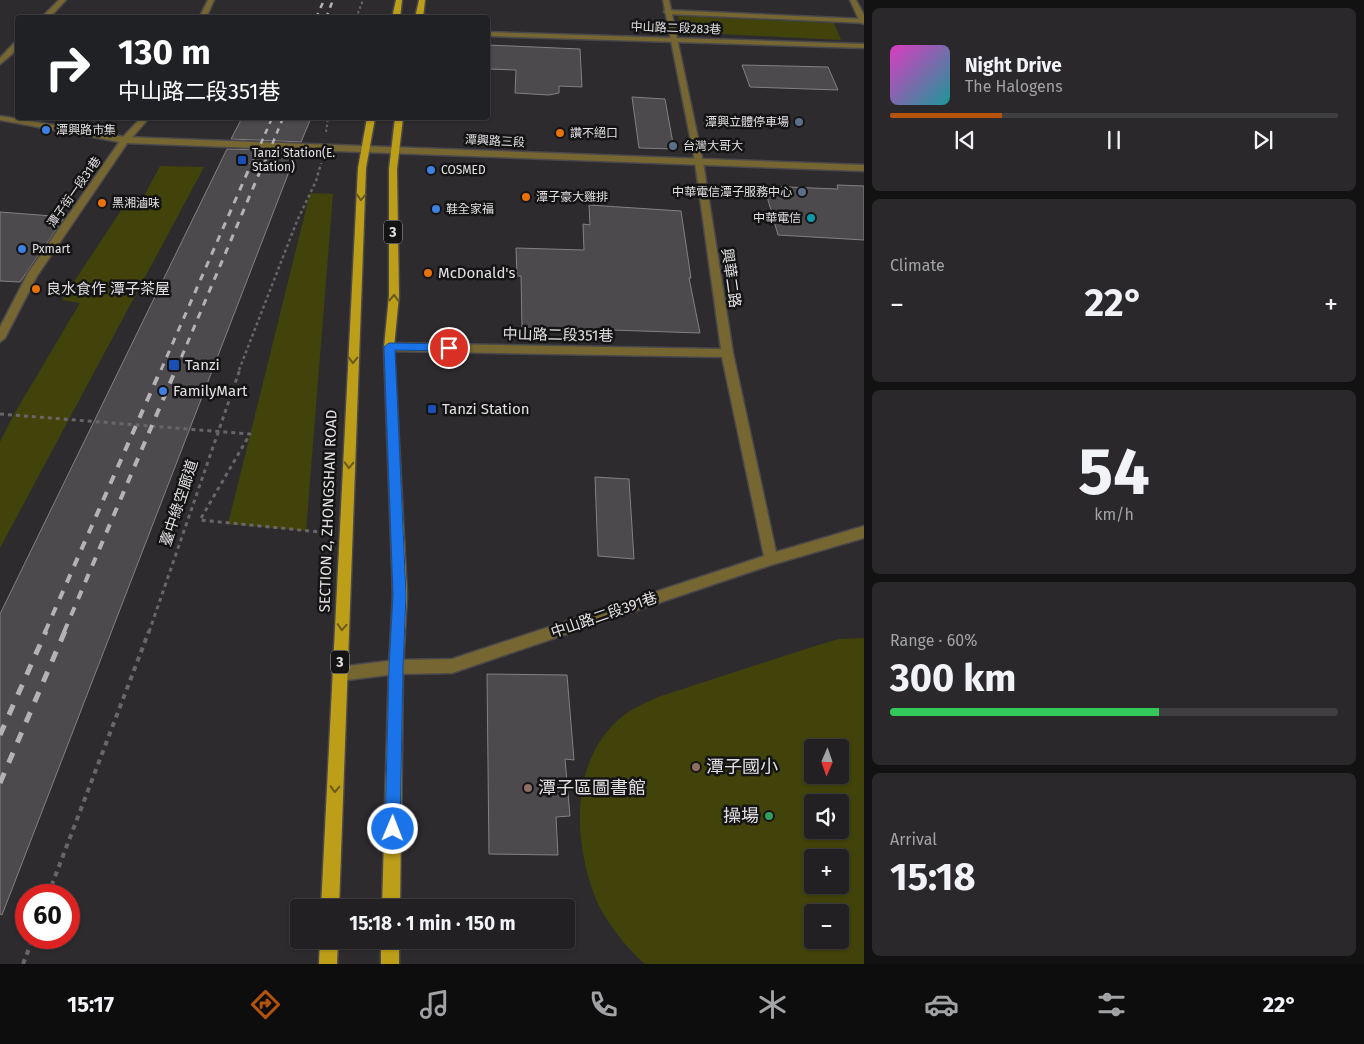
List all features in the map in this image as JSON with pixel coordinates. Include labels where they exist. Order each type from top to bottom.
[{"type":"main road","points":[[396,15],[399,0]]},
{"type":"main road","points":[[420,15],[422,0]]},
{"type":"main road","name":"SECTION 2, ZHONGSHAN ROAD","points":[[330,899],[356,279],[365,149],[371,120]]},
{"type":"main road","name":"3","points":[[391,899],[396,667],[400,595],[389,347],[394,296],[393,170],[399,120]]},
{"type":"main road","points":[[328,964],[329,949]]},
{"type":"main road","points":[[390,949],[390,964]]},
{"type":"street","points":[[47,15],[63,0]]},
{"type":"street","points":[[204,15],[211,0]]},
{"type":"street","name":"興華二路","points":[[666,0],[699,162],[727,353],[771,559]]},
{"type":"street","points":[[853,0],[864,21]]},
{"type":"street","points":[[668,12],[864,21]]},
{"type":"street","name":"中山路二段283巷","points":[[490,34],[673,38],[864,46]]},
{"type":"street","points":[[0,62],[15,47]]},
{"type":"street","name":"潭興路三段","points":[[0,118],[125,140],[864,168]]},
{"type":"street","name":"潭子街一段31巷","points":[[0,338],[32,275],[125,140],[143,120]]},
{"type":"street","name":"中山路二段351巷","points":[[389,347],[727,353]]},
{"type":"street","name":"中山路二段391巷","points":[[339,674],[396,667],[452,666],[771,559],[864,532]]},
{"type":"path","points":[[357,15],[363,0]]},
{"type":"path","name":"臺中綠空廊道","points":[[52,884],[156,614],[253,331],[297,221],[316,181],[328,120]]},
{"type":"path","points":[[0,414],[250,434],[200,520],[320,532]]},
{"type":"path","points":[[23,964],[29,949]]},
{"type":"shaded area","points":[[678,16],[834,23],[841,40],[681,32]]},
{"type":"shaded area","points":[[160,166],[204,167],[0,548],[0,442],[13,416],[80,303],[62,300],[128,200],[142,200]]},
{"type":"shaded area","points":[[310,193],[333,194],[306,531],[228,524]]},
{"type":"shaded area","name":"潭子國小","points":[[864,638],[864,964],[645,964],[623,941],[609,922],[598,903],[587,873],[580,829],[580,806],[583,783],[599,742],[623,716],[658,697],[839,639]]},
{"type":"building","points":[[490,45],[580,49],[582,87],[559,86],[559,93],[549,95],[515,93],[516,70],[490,69]]},
{"type":"building","points":[[742,65],[828,67],[838,90],[750,87]]},
{"type":"building","points":[[632,97],[665,99],[674,149],[639,148]]},
{"type":"building","points":[[241,120],[310,120],[301,142],[231,139]]},
{"type":"building","points":[[227,149],[297,151],[2,915],[0,914],[0,614]]},
{"type":"building","name":"中華電信","points":[[837,185],[864,186],[864,240],[778,235],[764,186],[838,189]]},
{"type":"building","points":[[589,205],[681,211],[691,278],[689,278],[700,333],[522,327],[521,276],[517,276],[516,248],[584,250],[583,224],[590,225]]},
{"type":"building","name":"Pxmart","points":[[0,212],[65,217],[20,282],[0,281]]},
{"type":"building","points":[[595,477],[629,479],[634,559],[598,556]]},
{"type":"building","name":"潭子區圖書館","points":[[487,674],[567,675],[574,760],[565,759],[570,816],[556,817],[558,855],[489,854]]},
{"type":"railway","points":[[317,15],[324,0]]},
{"type":"railway","points":[[327,15],[333,0]]},
{"type":"railway","points":[[252,164],[271,120]]},
{"type":"railway","points":[[264,164],[282,120]]},
{"type":"railway","points":[[161,370],[252,162]]},
{"type":"railway","points":[[176,370],[264,162]]},
{"type":"railway","points":[[45,632],[161,369]]},
{"type":"railway","points":[[64,632],[176,369]]},
{"type":"railway","points":[[0,735],[46,631]]},
{"type":"railway","points":[[0,783],[65,631]]},
{"type":"place","name":"潭興立體停車場","points":[[799,122]]},
{"type":"place","name":"潭興路市集","points":[[46,130]]},
{"type":"place","name":"讚不絕口","points":[[560,133]]},
{"type":"place","name":"台灣大哥大","points":[[673,146]]},
{"type":"place","name":"Tanzi Station(E. Station)","points":[[242,160]]},
{"type":"place","name":"COSMED","points":[[431,170]]},
{"type":"place","name":"中華電信潭子服務中心","points":[[802,192]]},
{"type":"place","name":"潭子豪大雞排","points":[[526,197]]},
{"type":"place","name":"黑湘滷味","points":[[102,203]]},
{"type":"place","name":"鞋全家福","points":[[436,209]]},
{"type":"place","name":"中華電信","points":[[811,218]]},
{"type":"place","name":"Pxmart","points":[[22,249]]},
{"type":"place","name":"McDonald's","points":[[428,273]]},
{"type":"place","name":"良水食作 潭子茶屋","points":[[36,289]]},
{"type":"place","name":"Tanzi","points":[[174,365]]},
{"type":"place","name":"FamilyMart","points":[[163,391]]},
{"type":"place","name":"Tanzi Station","points":[[432,409]]},
{"type":"place","name":"潭子國小","points":[[696,767]]},
{"type":"place","name":"潭子區圖書館","points":[[528,788]]},
{"type":"place","name":"操場","points":[[769,816]]},
{"type":"route","points":[[393,829],[396,667],[400,595],[389,347],[449,348]]}]
